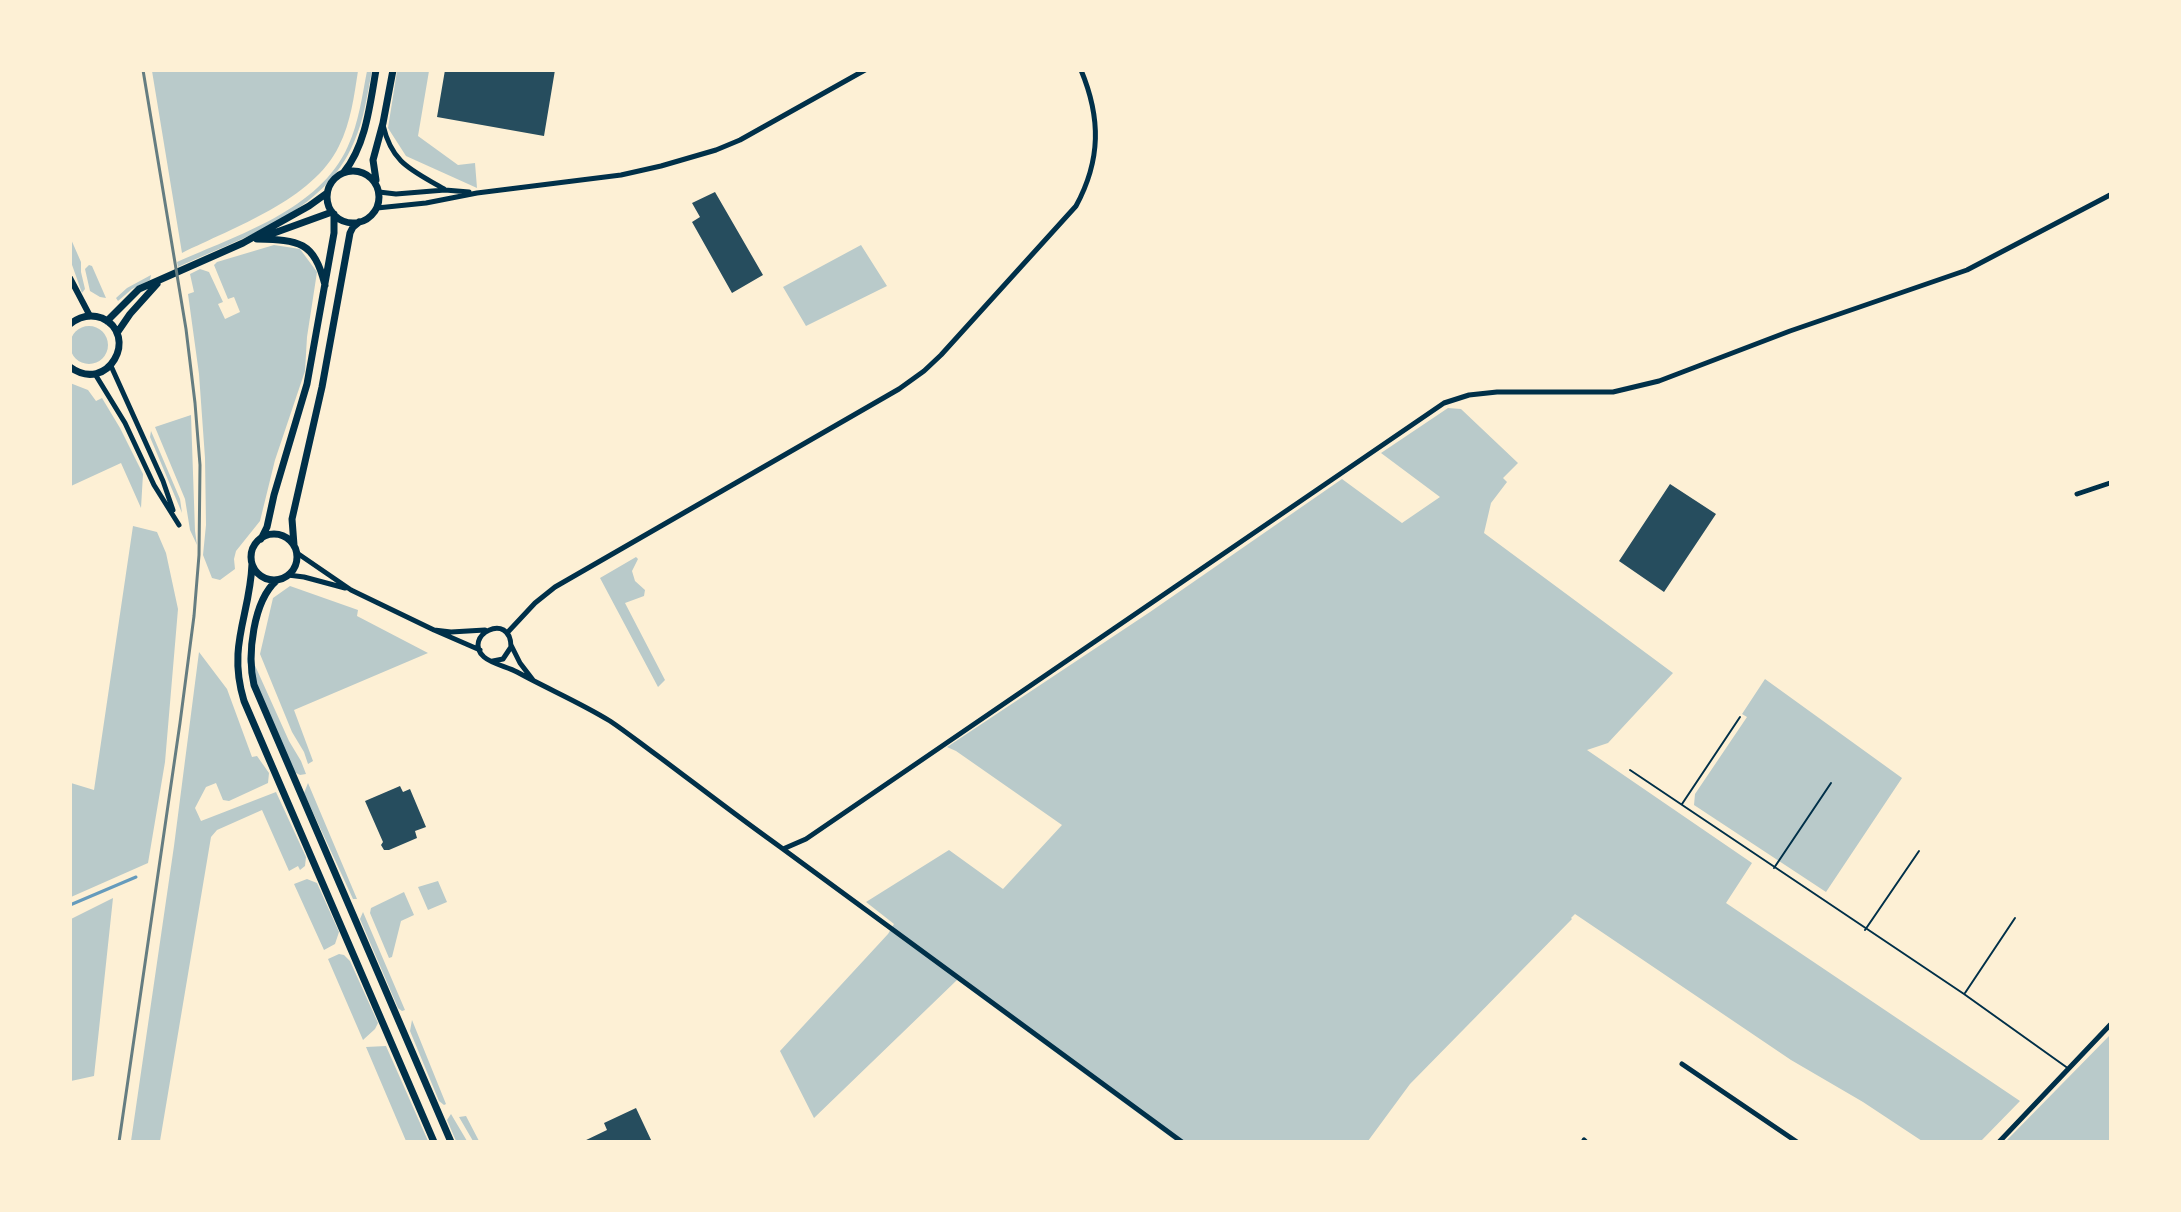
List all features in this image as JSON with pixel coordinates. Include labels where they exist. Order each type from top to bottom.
[{"type":"main road","points":[[107,321],[140,289],[158,283],[243,243],[309,206],[327,193],[332,182],[351,164],[368,116],[376,70]]},
{"type":"main road","points":[[393,70],[373,160],[373,170],[379,190],[377,208],[370,218],[359,222],[350,233],[322,387],[295,503],[292,519],[294,545],[297,553],[296,565],[288,575],[277,580],[264,594],[250,653],[254,685],[451,1142]]},
{"type":"main road","points":[[344,172],[354,171],[367,174],[374,180],[379,190]]},
{"type":"main road","points":[[327,193],[328,203],[333,213],[334,233],[326,289],[307,384],[274,495],[267,527],[254,547],[237,657],[239,683],[244,701],[434,1142]]},
{"type":"main road","points":[[333,213],[347,222],[359,222]]},
{"type":"main road","points":[[243,243],[333,213]]},
{"type":"main road","points":[[257,239],[284,240],[302,245],[316,257],[326,289]]},
{"type":"main road","points":[[117,333],[130,314],[158,283]]},
{"type":"main road","points":[[70,367],[86,374],[95,374],[111,366],[119,350],[117,333],[107,321],[90,316],[71,320]]},
{"type":"main road","points":[[261,539],[276,534],[286,538],[294,545]]},
{"type":"main road","points":[[252,564],[262,576],[277,580]]},
{"type":"street","points":[[377,208],[621,175],[661,166],[716,150],[740,140],[865,70]]},
{"type":"street","points":[[507,633],[535,603],[555,587],[898,388],[924,371],[941,355],[1076,206],[1086,187],[1093,166],[1095,125],[1091,95],[1081,70]]},
{"type":"street","points":[[383,123],[386,139],[394,154],[411,171],[445,190]]},
{"type":"street","points":[[379,190],[396,194],[445,190],[477,193]]},
{"type":"street","points":[[783,849],[806,839],[1444,403],[1469,395],[1497,392],[1614,392],[1659,381],[1790,331],[1967,270],[2110,195]]},
{"type":"street","points":[[70,278],[90,316]]},
{"type":"street","points":[[111,366],[163,481],[175,519]]},
{"type":"street","points":[[95,374],[125,423],[154,485],[178,525]]},
{"type":"street","points":[[2077,494],[2110,483]]},
{"type":"street","points":[[297,553],[351,590],[480,650]]},
{"type":"street","points":[[288,575],[351,590]]},
{"type":"street","points":[[434,630],[451,632],[498,628],[507,633],[520,663],[534,681]]},
{"type":"street","points":[[487,630],[480,638],[480,650],[484,657],[612,722],[1182,1142]]},
{"type":"street","points":[[493,661],[507,656],[511,645]]},
{"type":"street","points":[[1999,1142],[2110,1025]]},
{"type":"street","points":[[1682,1064],[1797,1142]]},
{"type":"lane","points":[[1681,805],[1740,717]]},
{"type":"lane","points":[[1630,770],[1964,994],[2069,1069]]},
{"type":"lane","points":[[1774,868],[1831,783]]},
{"type":"lane","points":[[1866,930],[1919,851]]},
{"type":"lane","points":[[1964,994],[2014,918]]},
{"type":"shaded area","points":[[152,70],[358,71],[352,109],[343,137],[327,165],[311,182],[270,210],[182,253]]},
{"type":"shaded area","points":[[367,71],[372,71],[365,107],[354,142],[340,167],[323,188],[279,220],[178,267],[177,262],[274,218],[297,204],[318,187],[335,168],[352,137]]},
{"type":"shaded area","points":[[397,71],[429,71],[418,136],[458,165],[475,163],[477,188],[406,156],[388,128]]},
{"type":"shaded area","points":[[70,237],[81,262],[85,289],[82,293],[71,262]]},
{"type":"shaded area","points":[[274,245],[300,249],[317,272],[307,337],[305,371],[275,460],[260,521],[236,551],[235,569],[220,580],[212,578],[203,555],[206,525],[205,458],[199,374],[188,294],[194,292],[190,274],[200,269],[209,272],[223,302],[218,304],[225,319],[240,312],[234,297],[228,299],[214,265],[217,262]]},
{"type":"shaded area","points":[[861,245],[887,286],[806,326],[783,287]]},
{"type":"shaded area","points":[[89,265],[92,266],[106,298],[90,291],[85,269]]},
{"type":"shaded area","points":[[151,275],[150,280],[132,289],[118,301],[116,298],[127,288]]},
{"type":"shaded area","points":[[89,326],[96,327],[102,332],[107,338],[107,352],[102,358],[96,363],[89,364],[82,363],[76,358],[71,352],[70,345],[71,338],[76,332],[82,327]]},
{"type":"shaded area","points":[[70,383],[88,390],[96,401],[102,398],[120,428],[143,474],[141,508],[121,463],[71,486]]},
{"type":"shaded area","points":[[1448,408],[1461,409],[1518,463],[1503,478],[1507,482],[1491,503],[1484,533],[1673,673],[1608,743],[1587,750],[1752,863],[1726,903],[2020,1101],[1981,1141],[1922,1141],[1863,1102],[1791,1060],[1575,914],[1410,1084],[1368,1141],[1176,1141],[957,980],[814,1118],[780,1051],[888,934],[894,924],[866,902],[949,850],[1003,889],[1062,825],[947,747],[1150,612],[1342,479],[1402,523],[1440,497],[1381,453]]},
{"type":"shaded area","points":[[191,415],[197,545],[190,530],[185,499],[155,427]]},
{"type":"shaded area","points":[[151,431],[180,499],[182,513],[150,437]]},
{"type":"shaded area","points":[[133,526],[157,532],[166,553],[178,609],[165,762],[148,863],[71,897],[71,783],[94,790]]},
{"type":"shaded area","points":[[636,557],[638,559],[632,571],[635,581],[645,590],[644,596],[625,603],[665,680],[658,687],[600,578]]},
{"type":"shaded area","points":[[290,586],[358,610],[357,616],[428,653],[294,710],[313,761],[308,764],[292,732],[260,654],[273,598]]},
{"type":"shaded area","points":[[248,650],[306,774],[300,775],[294,772],[247,662]]},
{"type":"shaded area","points":[[199,652],[227,689],[252,757],[257,756],[269,773],[268,783],[229,801],[223,800],[216,783],[206,787],[195,808],[201,821],[276,792],[306,857],[305,866],[300,870],[298,866],[289,871],[262,810],[217,830],[211,837],[160,1141],[131,1141],[174,846]]},
{"type":"shaded area","points":[[1765,679],[1902,778],[1826,892],[1694,805],[1695,794],[1747,717],[1742,714]]},
{"type":"shaded area","points":[[308,783],[357,899],[353,899],[304,793]]},
{"type":"shaded area","points":[[307,879],[317,883],[339,932],[335,944],[324,950],[294,884]]},
{"type":"shaded area","points":[[438,881],[447,902],[428,910],[418,887]]},
{"type":"shaded area","points":[[404,892],[414,915],[401,921],[392,957],[389,958],[370,913],[371,908]]},
{"type":"shaded area","points":[[113,898],[94,1076],[71,1081],[71,919]]},
{"type":"shaded area","points":[[363,912],[405,1010],[398,1008],[360,919]]},
{"type":"shaded area","points":[[339,954],[344,955],[350,961],[378,1023],[363,1040],[328,959]]},
{"type":"shaded area","points":[[412,1020],[446,1104],[444,1105],[439,1101],[410,1031]]},
{"type":"shaded area","points":[[2110,1035],[2110,1141],[2006,1141]]},
{"type":"shaded area","points":[[386,1046],[428,1141],[406,1141],[366,1047]]},
{"type":"shaded area","points":[[451,1114],[467,1141],[456,1141],[447,1120]]},
{"type":"shaded area","points":[[466,1116],[479,1141],[473,1141],[459,1117]]},
{"type":"building","points":[[445,70],[555,70],[544,136],[437,117]]},
{"type":"building","points":[[715,192],[763,275],[732,293],[692,222],[700,217],[692,203]]},
{"type":"building","points":[[1670,484],[1716,514],[1664,592],[1619,561]]},
{"type":"building","points":[[400,786],[403,792],[410,789],[426,827],[415,831],[417,838],[384,850],[381,845],[383,842],[365,801]]},
{"type":"building","points":[[636,1108],[652,1142],[582,1142],[607,1130],[604,1123]]},
{"type":"waterway","points":[[70,905],[136,877]]},
{"type":"railway","points":[[119,1142],[180,723],[194,616],[199,555],[200,465],[195,403],[186,329],[143,70]]}]
